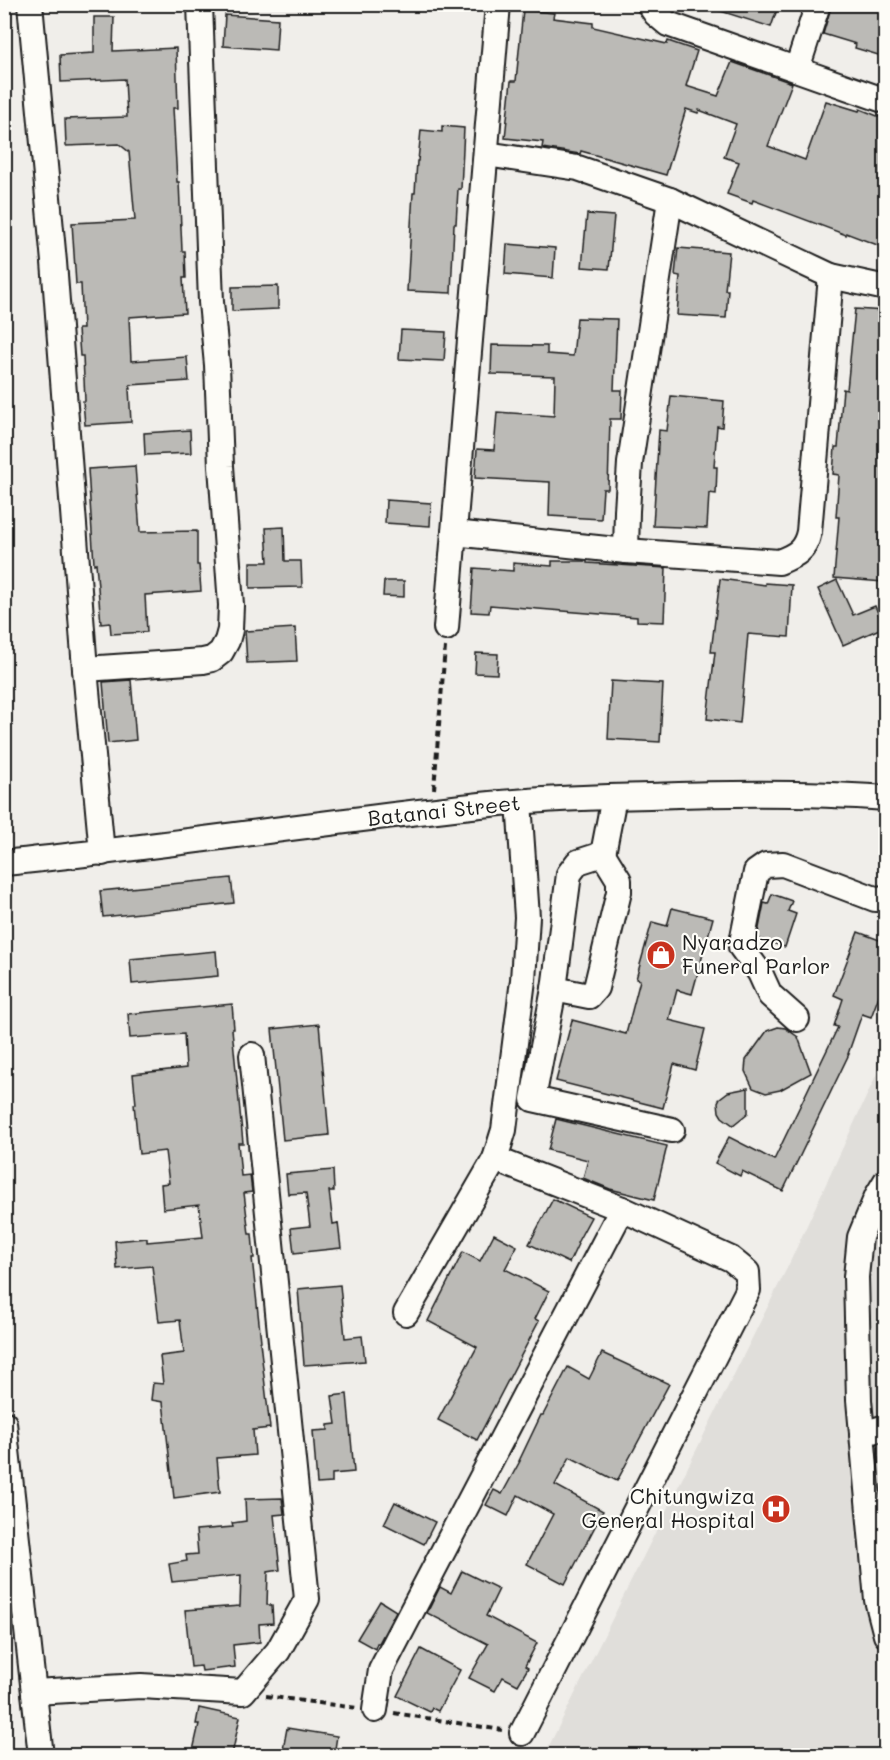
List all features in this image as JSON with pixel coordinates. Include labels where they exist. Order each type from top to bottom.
[{"type":"street","points":[[30,4],[54,262],[102,853]]},
{"type":"street","points":[[86,669],[202,661],[221,652],[230,630],[231,605],[221,466],[217,365],[211,302],[200,4]]},
{"type":"street","points":[[446,628],[498,4]]},
{"type":"street","points":[[649,4],[656,14],[668,24],[885,101]]},
{"type":"street","points":[[797,69],[818,4]]},
{"type":"street","points":[[486,154],[578,168],[670,200],[831,276],[885,288]]},
{"type":"street","points":[[626,551],[630,463],[670,200]]},
{"type":"street","points":[[454,533],[626,551],[779,562],[792,556],[807,543],[809,532],[831,276]]},
{"type":"street","name":"Batanai Street","points":[[4,864],[519,802],[725,793],[848,795],[885,798]]},
{"type":"street","points":[[554,989],[589,996],[596,988],[619,892],[619,880],[603,854],[614,797]]},
{"type":"street","points":[[406,1313],[495,1159],[504,1130],[523,980],[527,917],[519,802]]},
{"type":"street","points":[[603,854],[578,862],[569,874],[554,989],[533,1099],[672,1130]]},
{"type":"street","points":[[796,1019],[770,995],[760,973],[741,947],[756,872],[766,864],[783,864],[874,899],[885,898]]},
{"type":"street","points":[[34,1692],[141,1686],[243,1692],[278,1651],[307,1599],[252,1055]]},
{"type":"street","points":[[495,1159],[622,1209],[731,1259],[747,1272],[748,1290],[522,1733]]},
{"type":"street","points":[[885,1181],[860,1237],[857,1267],[859,1400],[879,1561],[877,1600],[885,1635]]},
{"type":"street","points":[[375,1710],[381,1670],[622,1209]]},
{"type":"street","points":[[4,1423],[41,1755]]},
{"type":"street","points":[[862,1434],[885,1427]]},
{"type":"path","points":[[433,811],[446,628]]},
{"type":"shaded area","name":"Chitungwiza General Hospital","points":[[885,1056],[885,1755],[544,1756],[790,1262]]},
{"type":"building","points":[[711,4],[779,4],[771,27],[711,8]]},
{"type":"building","points":[[832,4],[885,4],[885,57],[855,48],[856,44],[823,34]]},
{"type":"building","points":[[523,10],[554,13],[553,18],[593,23],[593,27],[667,44],[668,41],[697,51],[686,86],[718,96],[732,62],[792,83],[768,146],[805,160],[826,101],[859,111],[860,109],[885,119],[885,232],[880,246],[753,200],[752,203],[727,194],[739,162],[724,157],[736,124],[699,110],[698,113],[686,109],[666,175],[581,151],[580,154],[542,148],[543,142],[505,138],[511,81],[516,81]]},
{"type":"building","points":[[225,15],[278,19],[276,50],[223,46]]},
{"type":"building","points":[[94,17],[114,17],[113,51],[176,48],[178,108],[173,108],[182,251],[185,251],[186,278],[183,278],[185,313],[129,317],[131,361],[187,357],[189,381],[130,385],[131,422],[85,425],[83,356],[80,356],[78,329],[83,329],[81,284],[76,284],[72,223],[135,220],[129,152],[119,144],[66,146],[65,119],[127,117],[125,79],[61,82],[60,55],[94,53]]},
{"type":"building","points":[[442,126],[464,128],[461,189],[458,189],[456,224],[454,224],[451,293],[407,291],[413,193],[415,193],[421,130],[442,132]]},
{"type":"building","points":[[587,214],[614,216],[609,269],[582,267]]},
{"type":"building","points":[[507,244],[555,248],[553,278],[505,274]]},
{"type":"building","points":[[678,248],[729,252],[725,290],[728,290],[726,318],[677,315],[680,276],[675,275]]},
{"type":"building","points":[[278,286],[278,309],[232,311],[232,287]]},
{"type":"building","points":[[855,309],[885,311],[883,582],[834,578],[839,517],[836,517],[839,475],[833,474],[835,447],[838,447],[843,389],[847,390]]},
{"type":"building","points":[[577,318],[617,319],[614,390],[622,390],[621,419],[610,419],[608,489],[603,489],[601,519],[549,516],[550,482],[475,478],[477,449],[494,450],[497,412],[554,416],[555,376],[491,374],[492,345],[547,346],[547,354],[573,356]]},
{"type":"building","points":[[401,330],[446,332],[444,361],[399,359]]},
{"type":"building","points":[[671,396],[724,401],[722,427],[717,426],[714,467],[717,467],[716,494],[709,493],[707,528],[653,526],[659,430],[667,431]]},
{"type":"building","points":[[190,430],[191,453],[145,455],[144,433]]},
{"type":"building","points":[[135,466],[140,532],[197,531],[197,565],[199,565],[201,591],[145,595],[147,632],[111,634],[110,623],[101,624],[96,563],[94,564],[88,469]]},
{"type":"building","points":[[386,500],[431,503],[430,526],[385,523]]},
{"type":"building","points":[[284,527],[285,561],[301,561],[302,587],[250,588],[250,562],[268,562],[266,528]]},
{"type":"building","points":[[552,561],[587,561],[587,563],[666,568],[664,622],[637,621],[637,617],[490,605],[489,613],[471,612],[474,568],[513,571],[513,563],[552,566]]},
{"type":"building","points":[[720,579],[765,585],[765,583],[792,585],[789,637],[748,634],[740,723],[707,719],[715,652],[711,652]]},
{"type":"building","points":[[837,580],[853,615],[875,606],[884,627],[843,645],[818,589]]},
{"type":"building","points":[[384,581],[404,581],[404,597],[383,596]]},
{"type":"building","points":[[295,628],[297,661],[247,663],[245,631]]},
{"type":"building","points":[[476,653],[498,654],[497,674],[475,673]]},
{"type":"building","points":[[131,680],[136,740],[108,743],[103,682]]},
{"type":"building","points":[[611,681],[663,684],[660,742],[608,739]]},
{"type":"building","points":[[231,878],[234,903],[103,917],[100,891]]},
{"type":"building","points":[[772,894],[792,901],[788,911],[796,914],[785,947],[757,938],[764,903],[768,904]]},
{"type":"building","points":[[672,908],[713,918],[692,994],[677,990],[669,1020],[705,1029],[695,1070],[674,1064],[663,1108],[556,1081],[572,1020],[626,1034],[640,980],[636,979],[652,922],[667,926]]},
{"type":"building","points":[[858,932],[885,942],[885,980],[871,1017],[862,1014],[849,1054],[783,1191],[742,1171],[740,1176],[715,1163],[729,1137],[774,1160],[838,1027],[834,1026],[843,999],[834,995]]},
{"type":"building","points":[[216,951],[218,976],[132,984],[130,959]]},
{"type":"building","points":[[232,1004],[234,1029],[232,1029],[243,1143],[238,1143],[241,1176],[250,1175],[252,1192],[244,1193],[249,1234],[252,1234],[254,1258],[252,1258],[270,1428],[253,1430],[255,1455],[217,1458],[220,1492],[174,1498],[163,1402],[151,1400],[153,1383],[163,1384],[160,1356],[184,1353],[180,1320],[159,1322],[152,1266],[117,1269],[115,1241],[147,1238],[147,1242],[203,1237],[199,1205],[163,1209],[161,1184],[169,1183],[165,1151],[139,1154],[134,1104],[136,1104],[133,1074],[186,1068],[184,1034],[130,1038],[128,1014]]},
{"type":"building","points":[[319,1024],[329,1135],[283,1140],[272,1029]]},
{"type":"building","points":[[778,1027],[785,1028],[798,1037],[811,1073],[780,1090],[766,1093],[753,1088],[745,1071],[746,1060],[767,1031]]},
{"type":"building","points":[[748,1088],[748,1113],[733,1125],[722,1117],[718,1102],[728,1092]]},
{"type":"building","points":[[556,1119],[667,1146],[654,1200],[610,1189],[583,1178],[588,1160],[548,1150]]},
{"type":"building","points":[[333,1170],[334,1191],[329,1191],[333,1224],[338,1223],[341,1248],[294,1253],[291,1228],[310,1226],[306,1193],[288,1194],[286,1174]]},
{"type":"building","points":[[553,1199],[591,1217],[569,1263],[529,1244]]},
{"type":"building","points":[[494,1234],[517,1246],[505,1269],[549,1291],[535,1319],[539,1321],[477,1440],[438,1420],[477,1347],[428,1321],[463,1252],[480,1261]]},
{"type":"building","points":[[340,1285],[345,1338],[362,1336],[365,1361],[304,1365],[298,1289]]},
{"type":"building","points":[[602,1353],[669,1384],[617,1481],[570,1457],[555,1485],[603,1511],[565,1584],[527,1564],[553,1514],[518,1495],[508,1516],[486,1505],[494,1490],[502,1494],[541,1415],[568,1367],[589,1379]]},
{"type":"building","points":[[347,1394],[354,1472],[332,1474],[332,1483],[317,1484],[313,1431],[328,1430],[328,1425],[336,1424],[332,1396]]},
{"type":"building","points":[[282,1498],[284,1514],[274,1515],[280,1570],[268,1572],[267,1605],[272,1605],[273,1623],[259,1624],[260,1642],[233,1645],[235,1667],[202,1671],[201,1666],[191,1667],[185,1610],[240,1606],[241,1575],[172,1582],[169,1564],[187,1561],[186,1555],[198,1554],[196,1530],[233,1527],[232,1523],[246,1521],[245,1499]]},
{"type":"building","points":[[395,1502],[435,1522],[424,1544],[384,1524]]},
{"type":"building","points":[[462,1571],[499,1589],[486,1616],[537,1643],[525,1666],[528,1668],[518,1685],[503,1677],[495,1691],[469,1678],[488,1644],[427,1613],[440,1587],[451,1593]]},
{"type":"building","points":[[380,1601],[396,1611],[375,1649],[357,1639]]},
{"type":"building","points":[[421,1649],[460,1670],[438,1711],[432,1708],[430,1712],[397,1696]]},
{"type":"building","points":[[199,1708],[240,1717],[232,1755],[192,1755],[199,1724],[196,1724]]},
{"type":"building","points":[[287,1728],[337,1736],[334,1755],[282,1755]]},
{"type":"place","name":"Nyaradzo Funeral Parlor","points":[[661,955]]},
{"type":"place","name":"Chitungwiza General Hospital","points":[[776,1509]]}]
